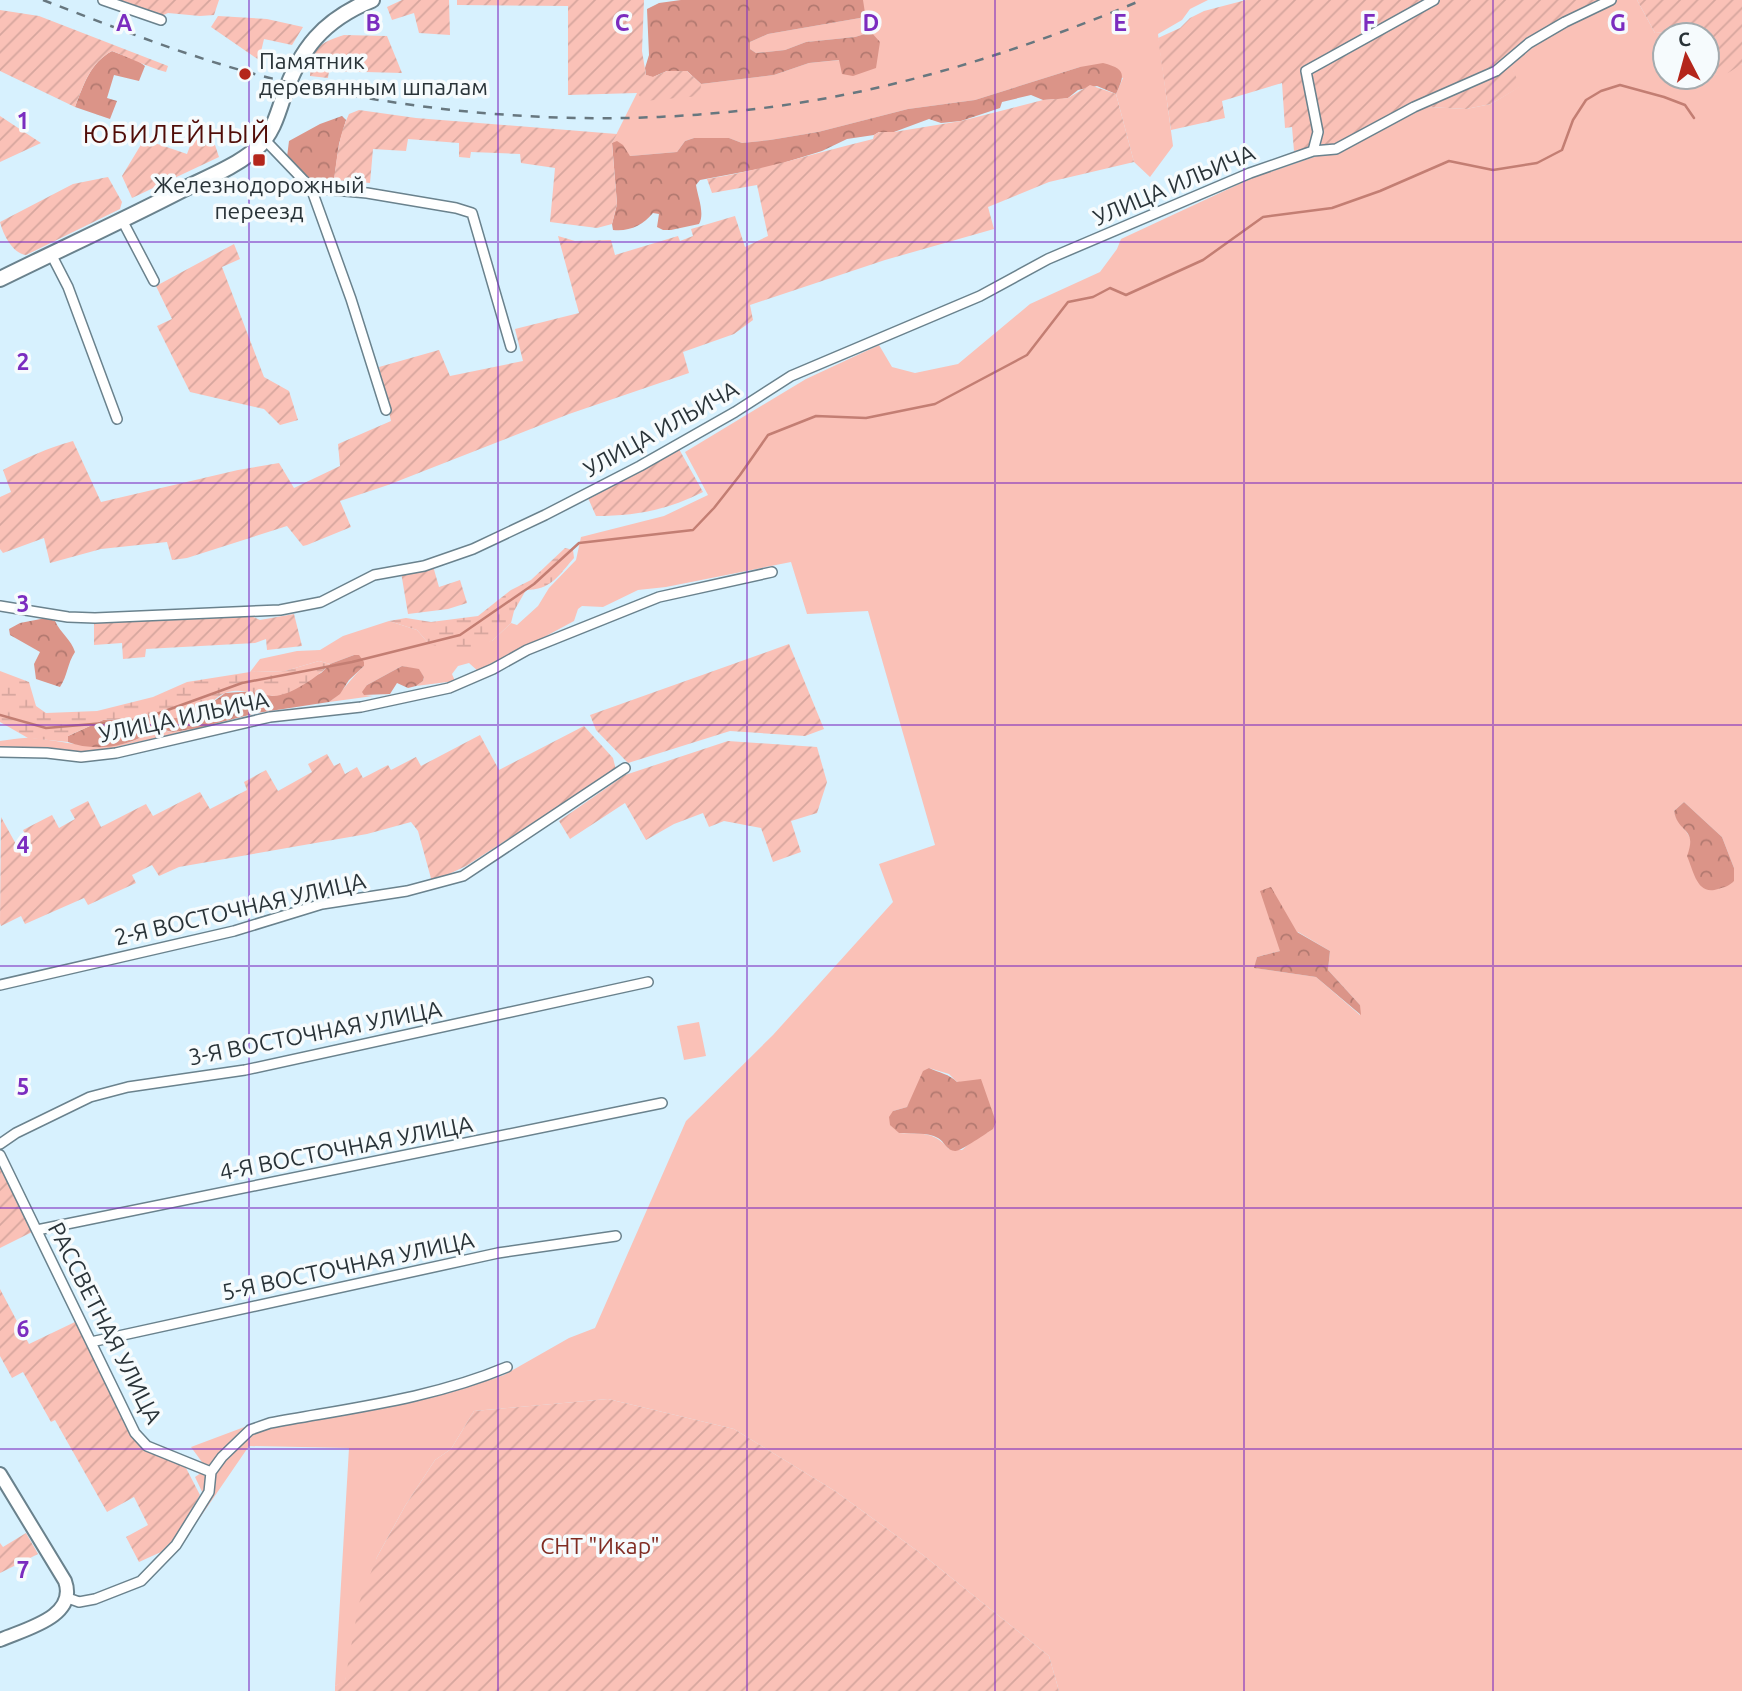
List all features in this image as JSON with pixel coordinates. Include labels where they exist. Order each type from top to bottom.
[{"type":"main road","points":[[0,279],[236,163],[251,153],[265,140],[278,115],[293,72],[309,44],[340,16],[372,0]]},
{"type":"street","points":[[103,0],[162,20]]},
{"type":"street","points":[[1313,151],[1318,132],[1306,71],[1434,0]]},
{"type":"street","name":"УЛИЦА ИЛЬИЧА","points":[[0,606],[68,617],[95,618],[280,610],[321,602],[374,575],[448,559],[545,515],[640,466],[735,412],[791,376],[980,296],[1048,259],[1250,173],[1313,151],[1336,149],[1414,107],[1496,71],[1529,43],[1611,0]]},
{"type":"street","points":[[265,140],[311,188],[351,299],[386,410]]},
{"type":"street","points":[[311,188],[367,193],[472,213],[511,347]]},
{"type":"street","points":[[122,220],[154,281]]},
{"type":"street","points":[[51,254],[68,286],[117,419]]},
{"type":"street","name":"УЛИЦА ИЛЬИЧА","points":[[0,752],[81,757],[116,753],[270,717],[361,707],[449,688],[493,669],[527,650],[659,597],[772,572]]},
{"type":"street","name":"2-Я ВОСТОЧНАЯ УЛИЦА","points":[[0,985],[234,931],[322,904],[407,891],[449,881],[463,876],[625,768]]},
{"type":"street","name":"3-Я ВОСТОЧНАЯ УЛИЦА","points":[[0,1144],[16,1133],[90,1097],[128,1087],[245,1070],[648,982]]},
{"type":"street","name":"4-Я ВОСТОЧНАЯ УЛИЦА","points":[[37,1230],[662,1103]]},
{"type":"street","name":"РАССВЕТНАЯ УЛИЦА","points":[[0,1155],[135,1433],[147,1446],[211,1472]]},
{"type":"street","name":"5-Я ВОСТОЧНАЯ УЛИЦА","points":[[91,1342],[498,1253],[616,1236]]},
{"type":"street","points":[[68,1598],[79,1602],[95,1599],[141,1581],[176,1545],[209,1492],[211,1472],[222,1457],[250,1430],[270,1423],[407,1398],[478,1379],[507,1367]]},
{"type":"street","points":[[0,1474],[65,1581],[68,1598],[63,1608],[50,1618],[0,1640]]},
{"type":"green space","points":[[109,0],[219,0],[214,15],[168,13],[159,17]]},
{"type":"green space","points":[[402,0],[449,0],[450,35],[419,33],[414,13],[392,20],[387,7]]},
{"type":"green space","points":[[457,0],[644,0],[642,51],[646,75],[653,77],[667,71],[687,71],[701,84],[700,96],[644,101],[637,93],[568,95],[568,6],[457,5]]},
{"type":"green space","points":[[681,0],[863,0],[865,13],[860,18],[768,34],[750,42],[750,49],[756,53],[785,50],[806,42],[855,37],[871,32],[880,42],[876,68],[853,76],[842,74],[839,60],[809,63],[774,75],[701,84],[687,71],[667,71],[653,77],[646,75],[649,55],[647,9],[659,3]]},
{"type":"green space","points":[[863,0],[1208,0],[1190,9],[1182,20],[1158,34],[1173,146],[1150,177],[1134,162],[1116,94],[1123,78],[1080,67],[975,100],[908,109],[818,132],[770,140],[742,143],[729,138],[694,138],[685,141],[677,152],[630,156],[612,143],[646,75],[701,84],[774,75],[809,63],[840,60],[871,32],[855,37],[806,42],[785,50],[756,53],[750,49],[750,42],[768,34],[860,18]]},
{"type":"green space","points":[[1246,0],[1605,0],[1507,54],[1520,87],[1491,104],[1466,109],[1409,106],[1323,154],[1320,142],[1294,151],[1292,127],[1285,128],[1282,83],[1222,101],[1225,118],[1171,130],[1158,38],[1180,28],[1190,18],[1204,11]]},
{"type":"green space","points":[[1605,0],[1637,0],[1651,26],[1651,91],[1721,91],[1721,73],[1742,64],[1742,1691],[1059,1691],[1049,1656],[923,1555],[835,1491],[734,1429],[608,1399],[474,1411],[451,1449],[435,1460],[405,1506],[377,1557],[345,1681],[335,1686],[349,1448],[249,1446],[199,1519],[205,1498],[195,1477],[207,1469],[191,1447],[255,1423],[307,1411],[388,1405],[449,1393],[504,1375],[569,1338],[595,1328],[686,1121],[773,1035],[893,902],[879,864],[935,845],[868,611],[807,614],[791,562],[638,590],[603,607],[582,606],[578,609],[574,621],[479,672],[469,663],[458,666],[452,674],[455,681],[416,686],[424,677],[419,670],[402,666],[367,685],[365,695],[373,696],[329,702],[364,666],[354,655],[330,664],[319,661],[285,671],[250,672],[260,659],[297,651],[320,650],[343,636],[389,621],[417,630],[429,644],[492,641],[511,623],[517,625],[538,606],[549,588],[576,560],[581,537],[664,516],[708,495],[685,452],[806,379],[879,345],[892,367],[915,373],[958,364],[1030,304],[1100,272],[1121,239],[1252,178],[1323,154],[1409,106],[1466,109],[1491,104],[1519,87],[1507,54]],"holes":[[[1684,802],[1722,837],[1734,868],[1692,844],[1674,811]],[[1298,932],[1330,951],[1328,970],[1360,1005],[1360,1015],[1316,977],[1255,968],[1257,957],[1280,951]],[[929,1068],[949,1074],[957,1082],[988,1132],[977,1137],[962,1150],[949,1149],[932,1136],[899,1133],[893,1111],[907,1107]]]},
{"type":"green space","points":[[1637,0],[1742,0],[1742,64],[1721,74],[1721,21],[1651,21],[1651,26]]},
{"type":"green space","points":[[0,10],[39,16],[168,66],[166,72],[112,51],[93,68],[75,107],[0,71]]},
{"type":"green space","points":[[218,16],[267,19],[303,27],[292,45],[264,39],[259,60],[211,27]]},
{"type":"green space","points":[[344,35],[387,36],[402,73],[329,71],[328,78],[310,76],[312,59],[318,48]]},
{"type":"green space","points":[[112,51],[145,66],[139,81],[114,75],[107,98],[117,101],[110,119],[75,107],[93,68]]},
{"type":"green space","points":[[1103,63],[1120,70],[1122,77],[1116,94],[1097,86],[1078,90],[1062,99],[1043,100],[1031,95],[1002,102],[1000,108],[961,121],[941,123],[929,119],[894,132],[879,132],[847,139],[822,151],[770,167],[700,180],[696,185],[701,210],[699,224],[663,230],[657,227],[659,214],[653,213],[635,227],[613,230],[617,204],[612,143],[617,141],[630,156],[677,152],[685,141],[694,138],[729,138],[742,143],[770,140],[818,132],[908,109],[975,100],[1080,67]]},
{"type":"green space","points":[[1090,85],[1116,94],[1134,162],[1049,182],[988,207],[994,229],[885,260],[750,305],[753,320],[734,334],[683,352],[689,373],[569,414],[340,501],[351,527],[303,546],[287,526],[187,558],[172,560],[167,542],[101,549],[50,563],[44,538],[3,553],[0,549],[0,497],[11,492],[3,470],[37,454],[73,441],[101,502],[279,463],[294,488],[340,466],[338,444],[391,421],[379,367],[439,350],[450,376],[523,361],[515,329],[579,313],[558,236],[575,241],[611,240],[615,255],[678,236],[680,241],[693,236],[691,229],[735,216],[745,247],[768,236],[757,185],[712,193],[707,179],[770,166],[873,139],[879,132],[961,121],[1043,100],[1068,98]]},
{"type":"green space","points":[[359,110],[416,118],[617,134],[612,143],[617,204],[612,224],[597,228],[550,222],[555,168],[521,163],[520,154],[471,152],[470,158],[459,157],[459,143],[408,139],[406,151],[373,149],[370,183],[334,180],[343,130],[349,114]]},
{"type":"green space","points":[[0,116],[41,143],[0,162]]},
{"type":"green space","points":[[342,116],[346,120],[339,144],[334,180],[312,181],[304,178],[287,157],[289,141],[320,124]]},
{"type":"green space","points":[[193,138],[215,145],[219,157],[132,198],[122,176],[142,143],[146,140],[187,154]]},
{"type":"green space","points":[[108,177],[122,202],[120,209],[26,255],[16,251],[3,232],[0,222],[73,184]]},
{"type":"green space","points":[[234,244],[240,259],[222,267],[264,377],[289,391],[298,420],[280,425],[264,409],[190,392],[157,326],[172,319],[156,286]]},
{"type":"green space","points":[[679,449],[703,492],[651,511],[596,516],[588,498]]},
{"type":"green space","points":[[565,548],[573,550],[574,558],[548,585],[526,590],[514,611],[511,623],[492,641],[468,648],[441,647],[429,644],[417,630],[389,621],[406,618],[431,622],[478,616],[511,590],[531,580]]},
{"type":"green space","points":[[433,566],[439,587],[460,580],[467,603],[448,609],[408,614],[401,572]]},
{"type":"green space","points":[[180,614],[249,615],[260,620],[294,614],[302,646],[267,650],[266,639],[255,643],[146,649],[145,657],[123,659],[122,643],[94,645],[94,623]]},
{"type":"green space","points":[[46,618],[55,621],[75,652],[60,687],[36,679],[34,664],[40,652],[10,635],[9,629],[20,623]]},
{"type":"green space","points":[[789,644],[824,729],[805,736],[730,731],[628,763],[596,730],[590,715]]},
{"type":"green space","points":[[359,655],[364,666],[349,680],[340,694],[329,702],[257,713],[173,732],[160,729],[151,716],[156,719],[199,713],[225,693],[255,691],[273,696],[321,673],[330,664]]},
{"type":"green space","points":[[319,661],[330,664],[312,679],[288,693],[274,696],[231,691],[194,714],[173,718],[153,717],[160,729],[146,728],[136,718],[103,720],[68,736],[68,742],[28,738],[0,722],[0,671],[29,682],[36,706],[46,713],[97,711],[153,697],[187,682],[250,672],[285,671]]},
{"type":"green space","points":[[402,666],[419,669],[424,677],[423,681],[408,688],[397,683],[390,694],[364,695],[362,692],[367,685]]},
{"type":"green space","points":[[136,718],[146,728],[145,735],[127,743],[87,747],[68,742],[68,736],[103,720]]},
{"type":"green space","points":[[584,726],[613,758],[616,770],[466,866],[432,882],[418,831],[411,822],[367,834],[179,867],[159,876],[152,865],[132,875],[136,883],[88,905],[84,898],[25,924],[21,916],[1,926],[1,817],[17,846],[28,841],[23,830],[52,815],[59,828],[75,819],[70,810],[88,801],[101,827],[146,804],[153,816],[200,792],[210,809],[247,790],[244,782],[266,770],[278,791],[312,772],[308,764],[327,754],[334,766],[340,763],[345,774],[357,767],[363,778],[388,765],[391,770],[416,757],[421,766],[480,735],[499,770]]},
{"type":"green space","points":[[146,728],[173,732],[198,728],[103,750],[73,753],[0,748],[0,741],[24,738],[90,746],[118,745],[145,735]]},
{"type":"green space","points":[[728,741],[817,747],[827,782],[817,813],[791,821],[801,852],[773,862],[761,828],[724,821],[709,827],[703,813],[674,824],[646,840],[625,803],[570,839],[559,821],[625,775]]},
{"type":"green space","points":[[1684,802],[1722,837],[1734,868],[1734,881],[1729,885],[1711,890],[1705,889],[1697,881],[1687,856],[1690,847],[1689,835],[1679,824],[1674,811]]},
{"type":"green space","points":[[1271,887],[1297,932],[1330,951],[1328,970],[1360,1005],[1361,1015],[1316,977],[1254,968],[1257,957],[1280,951],[1260,891]]},
{"type":"green space","points":[[699,1022],[706,1056],[684,1060],[677,1026]]},
{"type":"green space","points":[[929,1068],[948,1075],[957,1082],[981,1079],[996,1122],[993,1129],[955,1151],[934,1136],[899,1133],[890,1125],[889,1117],[893,1111],[907,1107],[923,1071]]},
{"type":"green space","points":[[0,1166],[34,1231],[0,1248]]},
{"type":"green space","points":[[0,1289],[29,1344],[77,1321],[133,1438],[144,1449],[186,1468],[200,1495],[173,1540],[161,1552],[139,1562],[126,1537],[148,1525],[134,1497],[107,1512],[55,1420],[51,1422],[23,1372],[12,1378],[0,1356]]},
{"type":"green space","name":"СНТ \"Икар\"","points":[[608,1399],[734,1429],[835,1491],[923,1555],[1049,1656],[1059,1691],[335,1691],[335,1686],[345,1680],[359,1603],[377,1557],[405,1506],[435,1460],[451,1449],[474,1411]]},
{"type":"green space","points":[[26,1533],[38,1554],[0,1573],[0,1543],[3,1547]]},
{"type":"waterway","points":[[0,715],[46,728],[140,720],[242,683],[352,662],[460,635],[534,584],[579,543],[693,530],[714,508],[768,435],[816,416],[866,418],[935,404],[1027,355],[1068,302],[1093,297],[1110,288],[1126,295],[1203,260],[1263,217],[1332,208],[1380,191],[1449,161],[1493,170],[1537,163],[1562,150],[1573,120],[1586,100],[1601,91],[1620,85],[1685,105],[1694,118]]},
{"type":"railway","points":[[43,0],[197,57],[291,83],[365,98],[440,108],[590,118],[665,117],[740,111],[889,85],[1017,48],[1142,0]]},
{"type":"place","name":"Памятник деревянным шпалам","points":[[245,74]]},
{"type":"place","name":"Железнодорожный переезд","points":[[259,160]]},
{"type":"district","name":"ЮБИЛЕЙНЫЙ","points":[[177,134]]}]
